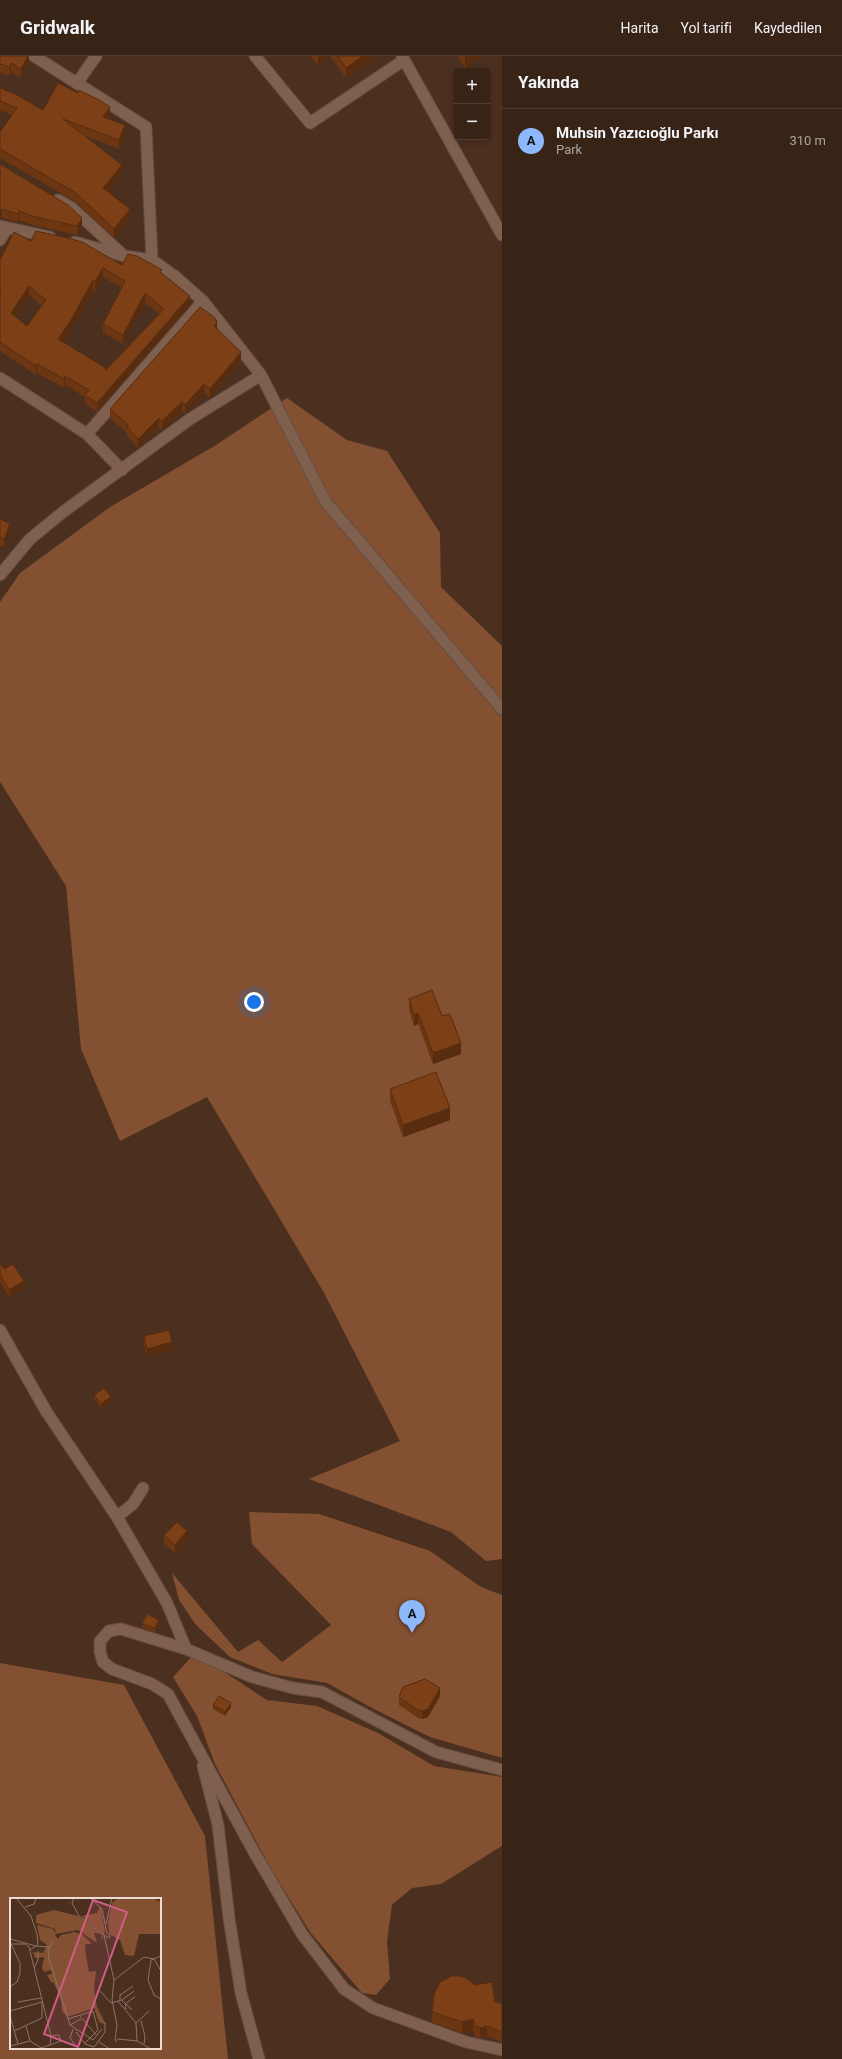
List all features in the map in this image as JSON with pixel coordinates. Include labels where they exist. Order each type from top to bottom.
[{"type":"street","points":[[34,56],[146,127],[152,260]]},
{"type":"street","points":[[77,83],[96,56]]},
{"type":"street","points":[[254,56],[310,122],[403,58],[502,235]]},
{"type":"street","points":[[46,193],[72,208],[124,256]]},
{"type":"street","points":[[0,240],[4,227],[70,240],[124,256],[152,260],[176,277],[203,301],[261,374],[325,501],[502,709]]},
{"type":"street","points":[[88,434],[203,301]]},
{"type":"street","points":[[0,575],[30,539],[62,512],[122,470],[190,419],[261,374]]},
{"type":"street","points":[[0,378],[88,434],[122,470]]},
{"type":"street","points":[[0,1330],[46,1411],[117,1517],[167,1603],[186,1649]]},
{"type":"street","points":[[117,1517],[133,1504],[143,1488]]},
{"type":"street","points":[[502,1770],[436,1752],[322,1692],[293,1688],[252,1677],[186,1649],[121,1629],[109,1631],[100,1641],[100,1652],[103,1662],[112,1669],[152,1684],[168,1694],[254,1852],[302,1934],[344,1989],[374,2008],[466,2042],[502,2050]]},
{"type":"street","points":[[198,1748],[218,1825],[229,1918],[241,1993],[259,2059]]},
{"type":"shaded area","points":[[287,398],[347,440],[387,451],[440,533],[441,587],[502,646],[502,1559],[486,1561],[451,1532],[309,1479],[400,1441],[323,1291],[207,1097],[120,1141],[81,1049],[66,886],[0,782],[0,602],[20,573],[110,507],[216,445]]},
{"type":"shaded area","points":[[249,1512],[319,1514],[430,1551],[481,1587],[502,1595],[502,1758],[430,1737],[370,1707],[327,1683],[272,1674],[230,1657],[196,1625],[179,1600],[172,1573],[238,1652],[258,1640],[282,1662],[331,1625],[252,1544]]},
{"type":"shaded area","points":[[195,1653],[267,1700],[317,1706],[378,1733],[434,1766],[502,1777],[502,1846],[441,1884],[412,1888],[392,1905],[387,1941],[390,1979],[376,1995],[362,1993],[310,1932],[271,1869],[215,1764],[197,1716],[173,1677]]},
{"type":"shaded area","points":[[0,1663],[124,1685],[205,1836],[228,2059],[0,2059]]},
{"type":"building","points":[[0,56],[28,56],[21,69],[11,63],[10,67],[0,64]]},
{"type":"building","points":[[338,56],[363,56],[346,68]]},
{"type":"building","points":[[58,83],[78,93],[79,90],[99,100],[110,107],[103,117],[125,125],[119,140],[63,119],[122,165],[103,188],[130,209],[114,229],[76,193],[0,149],[0,132],[17,108],[0,101],[0,88],[15,94],[43,110]]},
{"type":"building","points":[[0,164],[68,205],[82,218],[77,226],[32,216],[19,211],[18,214],[2,209],[0,210]]},
{"type":"building","points":[[36,231],[68,238],[82,242],[122,265],[128,254],[137,256],[162,270],[160,272],[190,296],[97,403],[85,395],[89,390],[65,376],[64,379],[37,364],[36,366],[0,342],[0,260],[14,232],[31,241]],"holes":[[[103,268],[125,281],[103,324],[123,335],[145,293],[164,309],[105,371],[106,368],[58,339],[71,320],[93,280],[95,281]],[[29,286],[46,300],[27,326],[11,313]]]},
{"type":"building","points":[[200,307],[214,317],[217,322],[214,326],[241,352],[210,389],[204,384],[185,405],[182,402],[162,421],[159,418],[138,439],[127,427],[129,426],[110,409]]},
{"type":"building","points":[[0,519],[10,524],[4,539],[0,537]]},
{"type":"building","points":[[432,990],[442,1016],[450,1014],[461,1043],[433,1053],[418,1013],[414,1015],[409,999]]},
{"type":"building","points":[[436,1072],[450,1108],[403,1125],[390,1089]]},
{"type":"building","points":[[0,1263],[4,1269],[13,1264],[24,1281],[9,1290],[0,1275]]},
{"type":"building","points":[[169,1330],[172,1342],[147,1349],[144,1336]]},
{"type":"building","points":[[104,1388],[111,1397],[101,1404],[94,1395]]},
{"type":"building","points":[[177,1522],[187,1531],[175,1545],[164,1535]]},
{"type":"building","points":[[147,1614],[159,1620],[155,1628],[142,1624]]},
{"type":"building","points":[[425,1679],[440,1688],[428,1709],[422,1711],[418,1710],[399,1697],[403,1687]]},
{"type":"building","points":[[219,1696],[231,1703],[225,1712],[213,1705]]},
{"type":"building","points":[[452,1976],[466,1978],[475,1985],[492,1982],[495,2002],[502,2004],[502,2032],[487,2026],[480,2028],[475,2026],[473,2019],[462,2022],[432,2012],[434,1994],[440,1982]]},
{"type":"place","name":"Muhsin Yazıcıoğlu Parkı","points":[[412,1633]]}]
